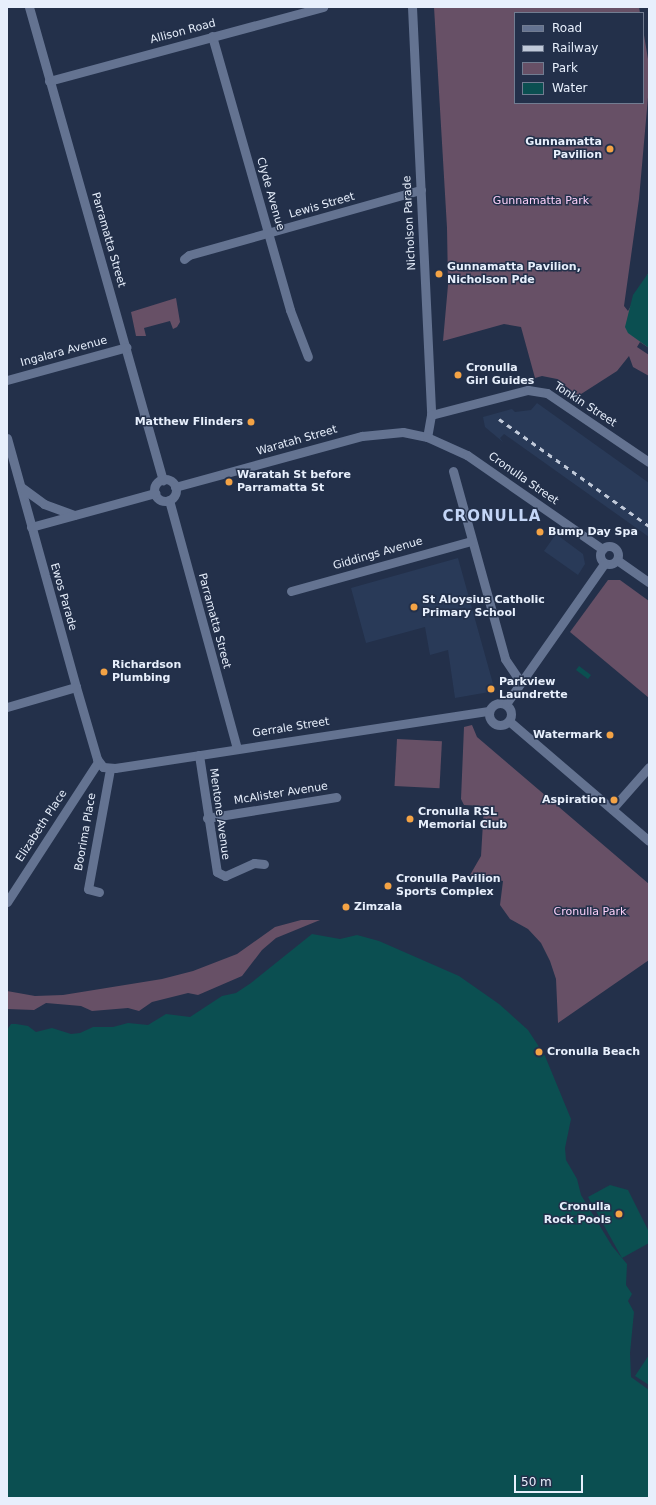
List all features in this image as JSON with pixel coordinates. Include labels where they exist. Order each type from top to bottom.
[{"type":"street","name":"Parramatta Street","points":[[29,7],[49,82],[127,347],[163,480]]},
{"type":"street","name":"Allison Road","points":[[49,82],[212,36],[323,7]]},
{"type":"street","name":"Nicholson Parade","points":[[412,7],[431,415],[427,437]]},
{"type":"street","name":"Clyde Avenue","points":[[212,36],[290,310],[308,357]]},
{"type":"street","name":"Lewis Street","points":[[184,259],[189,255],[269,234],[421,190]]},
{"type":"street","name":"Ingalara Avenue","points":[[7,380],[127,347]]},
{"type":"street","name":"Tonkin Street","points":[[431,415],[528,390],[547,393],[649,462]]},
{"type":"street","name":"Waratah Street","points":[[176,487],[362,436],[403,432],[427,437]]},
{"type":"street","name":"Cronulla Street","points":[[427,437],[467,455],[602,549]]},
{"type":"street","name":"Ewos Parade","points":[[7,438],[98,762]]},
{"type":"street","points":[[453,471],[471,541],[505,659],[520,681]]},
{"type":"street","points":[[163,480],[172,482],[176,487],[175,494],[169,500],[159,498],[155,493],[157,483],[163,480]]},
{"type":"street","points":[[21,487],[44,504],[74,515]]},
{"type":"street","points":[[31,527],[155,493]]},
{"type":"street","name":"Parramatta Street","points":[[169,500],[237,749]]},
{"type":"street","name":"Giddings Avenue","points":[[291,591],[471,541]]},
{"type":"street","points":[[613,547],[618,551],[617,560],[610,565],[604,564],[600,557],[602,549],[613,547]]},
{"type":"street","points":[[617,560],[649,582]]},
{"type":"street","points":[[506,704],[520,681],[604,564]]},
{"type":"street","points":[[7,707],[76,687]]},
{"type":"street","points":[[496,703],[506,704],[512,712],[509,721],[504,725],[494,723],[489,718],[489,711],[496,703]]},
{"type":"street","name":"Gerrale Street","points":[[110,769],[489,711]]},
{"type":"street","points":[[509,721],[649,841]]},
{"type":"street","name":"Mentone Avenue","points":[[199,755],[207,818],[218,874],[228,875],[254,863],[264,864]]},
{"type":"street","points":[[98,762],[110,769]]},
{"type":"street","name":"Elizabeth Place","points":[[7,902],[98,762]]},
{"type":"street","points":[[612,809],[649,767]]},
{"type":"street","name":"Boorima Place","points":[[99,892],[88,889],[110,769]]},
{"type":"street","name":"McAlister Avenue","points":[[207,818],[336,797]]},
{"type":"shaded area","points":[[537,403],[649,483],[649,537],[504,434],[500,438],[503,442],[485,427],[483,417],[512,409],[515,412],[531,410]]},
{"type":"shaded area","points":[[556,534],[583,554],[585,564],[578,575],[544,551]]},
{"type":"shaded area","name":"St Aloysius Catholic Primary School","points":[[458,558],[495,691],[455,698],[448,650],[430,655],[425,627],[366,643],[351,588]]},
{"type":"green space","name":"Gunnamatta Park","points":[[434,7],[639,7],[640,12],[514,12],[514,104],[644,104],[644,35],[649,65],[649,86],[639,199],[624,306],[628,311],[649,272],[649,348],[640,342],[637,347],[649,355],[649,376],[633,367],[629,356],[617,371],[578,396],[557,379],[542,376],[535,378],[521,327],[504,324],[443,341],[448,285],[447,228]]},
{"type":"green space","points":[[176,298],[180,322],[177,327],[173,329],[170,321],[144,328],[146,336],[136,336],[131,312]]},
{"type":"green space","points":[[608,580],[620,580],[649,601],[649,698],[570,632]]},
{"type":"green space","name":"Cronulla Park","points":[[472,725],[477,737],[649,884],[649,960],[558,1023],[556,979],[550,961],[541,943],[528,929],[510,919],[500,905],[503,881],[470,875],[481,856],[484,806],[464,805],[461,799],[464,727]]},
{"type":"green space","points":[[397,739],[442,741],[439,788],[395,786]]},
{"type":"green space","points":[[301,920],[320,920],[276,938],[262,950],[242,976],[198,995],[188,993],[152,1002],[139,1011],[128,1008],[92,1011],[81,1006],[46,1003],[34,1010],[7,1009],[7,991],[35,996],[63,995],[162,979],[193,971],[237,954],[275,927]]},
{"type":"water","points":[[649,272],[649,348],[628,333],[625,327],[633,295]]},
{"type":"water","points":[[579,666],[591,675],[588,679],[576,670]]},
{"type":"water","points":[[312,934],[340,939],[357,935],[379,941],[459,976],[499,1004],[528,1030],[545,1056],[571,1119],[565,1148],[566,1160],[577,1179],[581,1195],[612,1246],[627,1264],[626,1285],[632,1294],[628,1301],[634,1312],[630,1353],[631,1377],[649,1390],[649,1498],[7,1498],[7,1030],[11,1024],[16,1024],[28,1026],[36,1032],[52,1028],[71,1034],[80,1033],[93,1027],[113,1027],[128,1023],[148,1025],[166,1014],[190,1017],[222,996],[236,993],[251,983]]},
{"type":"water","name":"Cronulla Rock Pools","points":[[610,1185],[628,1190],[649,1232],[649,1243],[622,1258],[588,1197]]},
{"type":"water","points":[[649,1355],[649,1385],[635,1376]]},
{"type":"railway","points":[[499,419],[649,526]]},
{"type":"place","name":"Gunnamatta Pavilion","points":[[610,149]]},
{"type":"place","name":"Gunnamatta Pavilion, Nicholson Pde","points":[[439,274]]},
{"type":"place","name":"Cronulla Girl Guides","points":[[458,375]]},
{"type":"place","name":"Matthew Flinders","points":[[251,422]]},
{"type":"place","name":"Waratah St before Parramatta St","points":[[229,482]]},
{"type":"place","name":"Bump Day Spa","points":[[540,532]]},
{"type":"place","name":"St Aloysius Catholic Primary School","points":[[414,607]]},
{"type":"place","name":"Richardson Plumbing","points":[[104,672]]},
{"type":"place","name":"Parkview Laundrette","points":[[491,689]]},
{"type":"place","name":"Watermark","points":[[610,735]]},
{"type":"place","name":"Aspiration","points":[[614,800]]},
{"type":"place","name":"Cronulla RSL Memorial Club","points":[[410,819]]},
{"type":"place","name":"Cronulla Pavilion Sports Complex","points":[[388,886]]},
{"type":"place","name":"Zimzala","points":[[346,907]]},
{"type":"place","name":"Cronulla Beach","points":[[539,1052]]},
{"type":"place","name":"Cronulla Rock Pools","points":[[619,1214]]},
{"type":"district","name":"CRONULLA","points":[[492,517]]}]
